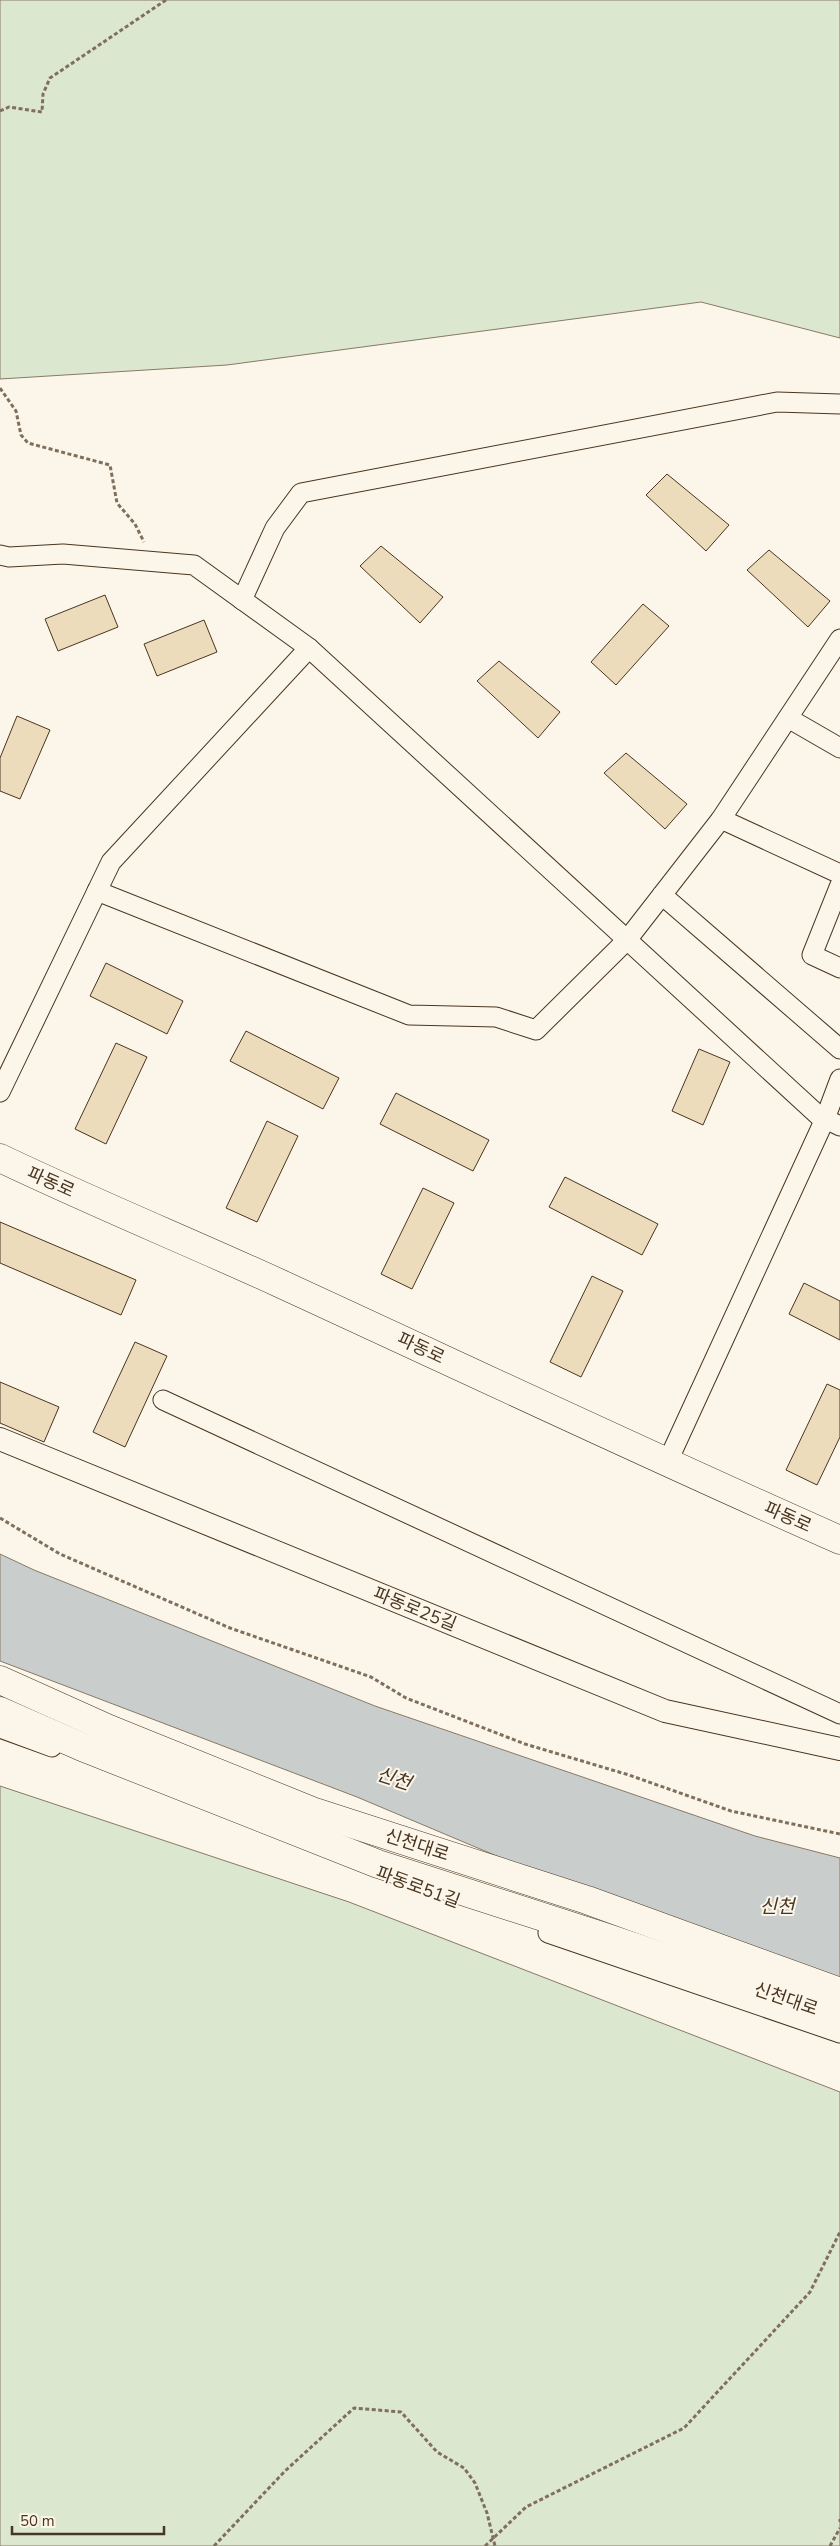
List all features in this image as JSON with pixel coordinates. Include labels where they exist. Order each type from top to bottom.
[{"type":"main road","name":"파동로","points":[[0,1158],[270,1279],[667,1463],[840,1540]]},
{"type":"main road","name":"신천대로","points":[[0,1680],[110,1729],[312,1811],[587,1900],[840,1992]]},
{"type":"main road","name":"신천대로","points":[[0,1711],[82,1747],[378,1864],[602,1936],[840,2017]]},
{"type":"street","points":[[242,600],[275,528],[301,493],[777,402],[840,404]]},
{"type":"street","points":[[0,555],[9,557],[63,554],[194,565],[309,648],[819,1116],[832,1122]]},
{"type":"street","points":[[97,891],[409,1014],[496,1017],[536,1030],[627,940],[662,895],[720,819],[840,639]]},
{"type":"street","points":[[0,1092],[111,862],[309,648]]},
{"type":"street","points":[[788,718],[840,748]]},
{"type":"street","points":[[720,819],[840,874]]},
{"type":"street","points":[[840,885],[812,955],[840,968]]},
{"type":"street","points":[[662,895],[840,1049]]},
{"type":"street","points":[[667,1463],[832,1122],[840,1078]]},
{"type":"street","points":[[163,1400],[840,1714]]},
{"type":"street","name":"파동로25길","points":[[0,1440],[665,1711],[840,1749]]},
{"type":"street","name":"파동로51길","points":[[0,1728],[408,1884],[840,2033]]},
{"type":"path","points":[[0,111],[9,107],[42,112],[43,94],[50,78],[166,0]]},
{"type":"path","points":[[0,388],[16,412],[21,435],[28,443],[110,465],[117,503],[135,524],[154,561]]},
{"type":"path","points":[[0,1518],[60,1554],[230,1628],[371,1677],[406,1698],[525,1744],[629,1775],[731,1811],[840,1834]]},
{"type":"path","points":[[485,2546],[526,2507],[684,2428],[810,2292],[840,2232]]},
{"type":"path","points":[[214,2546],[285,2471],[354,2408],[401,2412],[437,2452],[464,2468],[475,2483],[487,2513],[495,2546]]},
{"type":"path","points":[[830,2546],[840,2528]]},
{"type":"green space","points":[[0,0],[840,0],[840,338],[701,302],[227,365],[0,379]]},
{"type":"green space","points":[[0,1786],[349,1902],[840,2092],[840,2546],[0,2546]]},
{"type":"water","name":"신천","points":[[0,1554],[34,1570],[375,1706],[755,1836],[840,1858],[840,2001],[357,1797],[0,1661]]},
{"type":"building","points":[[667,474],[729,525],[706,551],[646,495]]},
{"type":"building","points":[[381,546],[443,597],[420,623],[360,566]]},
{"type":"building","points":[[769,550],[830,601],[808,627],[747,570]]},
{"type":"building","points":[[105,595],[118,627],[58,651],[45,619]]},
{"type":"building","points":[[643,604],[669,626],[616,685],[591,662]]},
{"type":"building","points":[[204,620],[217,652],[157,676],[144,644]]},
{"type":"building","points":[[499,661],[560,712],[538,738],[477,681]]},
{"type":"building","points":[[17,716],[50,730],[20,799],[0,791],[0,758]]},
{"type":"building","points":[[626,753],[687,804],[665,829],[604,773]]},
{"type":"building","points":[[106,963],[183,1001],[167,1034],[90,996]]},
{"type":"building","points":[[246,1031],[339,1078],[323,1109],[230,1061]]},
{"type":"building","points":[[116,1043],[147,1057],[106,1144],[75,1129]]},
{"type":"building","points":[[699,1049],[730,1062],[703,1125],[672,1111]]},
{"type":"building","points":[[396,1093],[489,1140],[473,1171],[380,1124]]},
{"type":"building","points":[[267,1121],[298,1136],[257,1222],[226,1208]]},
{"type":"building","points":[[565,1177],[658,1224],[642,1255],[549,1207]]},
{"type":"building","points":[[423,1188],[454,1203],[412,1289],[381,1274]]},
{"type":"building","points":[[0,1222],[136,1280],[121,1315],[0,1263]]},
{"type":"building","points":[[592,1276],[623,1291],[581,1377],[550,1362]]},
{"type":"building","points":[[804,1283],[840,1301],[840,1340],[789,1314]]},
{"type":"building","points":[[135,1342],[167,1356],[125,1447],[93,1432]]},
{"type":"building","points":[[0,1382],[59,1407],[44,1442],[0,1423]]},
{"type":"building","points":[[827,1384],[840,1390],[840,1437],[817,1485],[786,1470]]}]
